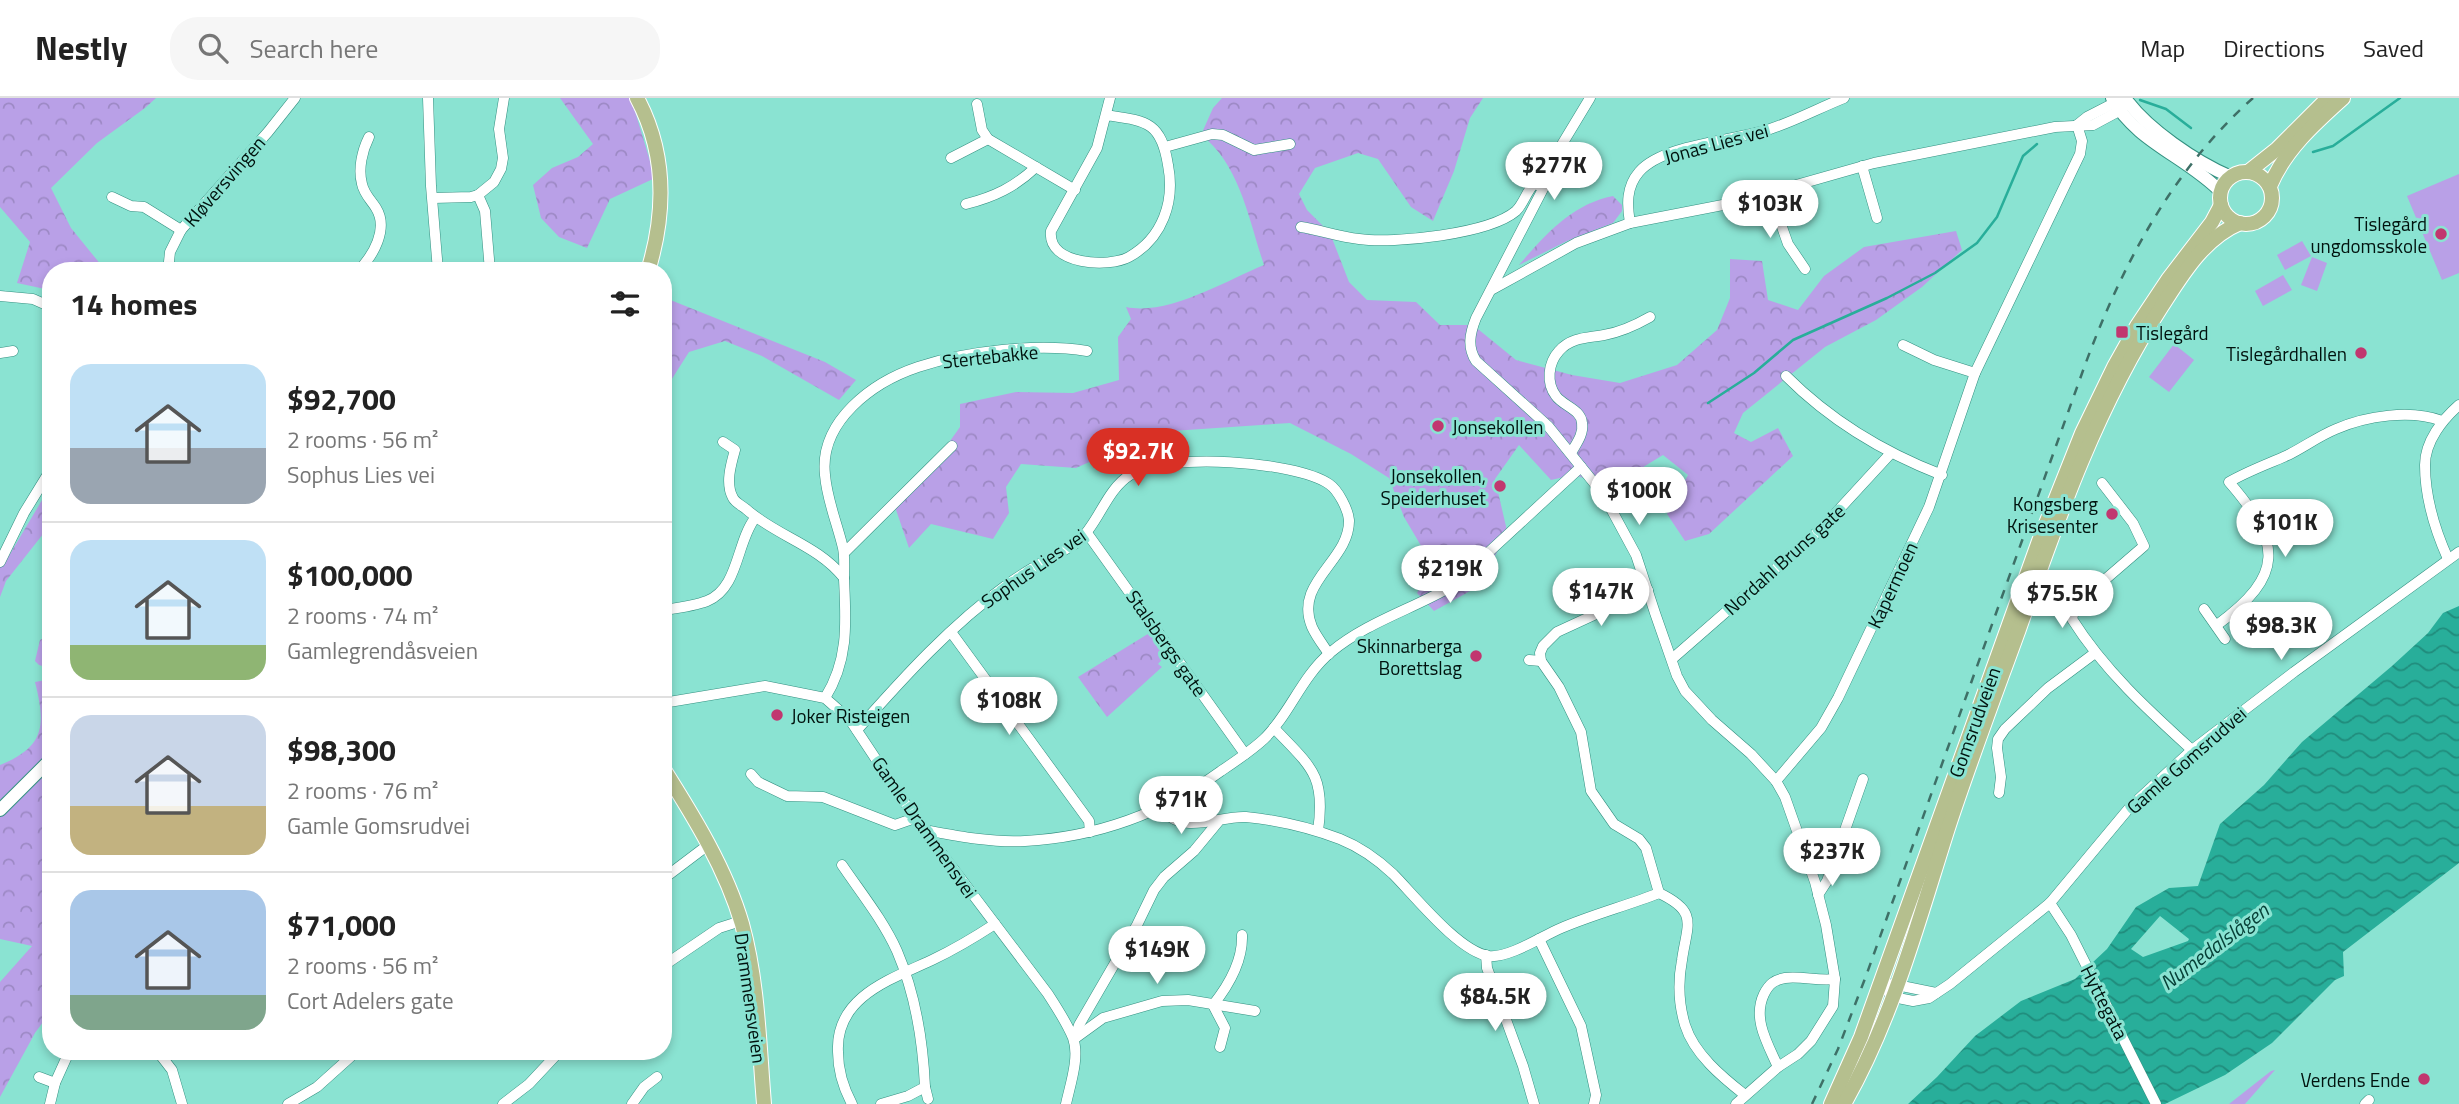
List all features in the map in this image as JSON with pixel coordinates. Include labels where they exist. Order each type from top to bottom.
[{"type":"main road","points":[[637,98],[655,141],[662,178],[660,226],[650,262]]},
{"type":"main road","points":[[2248,172],[2261,177],[2270,187],[2272,202],[2267,213],[2252,223],[2240,223],[2230,218],[2221,199],[2231,177],[2248,172],[2277,149],[2328,98]]},
{"type":"main road","points":[[2270,187],[2289,151],[2343,98]]},
{"type":"main road","name":"Gomsrudveien","points":[[1831,1104],[1854,1055],[2039,541],[2082,433],[2137,326],[2169,278],[2212,222],[2221,199]]},
{"type":"main road","name":"Gomsrudveien","points":[[1844,1104],[1873,1049],[2049,544],[2100,418],[2136,348],[2177,284],[2210,243],[2225,230],[2240,223]]},
{"type":"main road","name":"Drammensveien","points":[[672,784],[708,845],[741,921],[751,964],[764,1104]]},
{"type":"main road","name":"Drammensveien","points":[[672,792],[692,818]]},
{"type":"street","name":"Kløversvingen","points":[[169,262],[170,252],[181,230],[295,98]]},
{"type":"street","points":[[428,98],[437,262]]},
{"type":"street","points":[[433,198],[471,197],[478,195],[494,181],[501,169],[503,158],[499,129],[504,98]]},
{"type":"street","points":[[1106,115],[1146,124],[1162,137],[1171,189],[1168,208],[1158,230],[1138,250],[1121,260],[1084,261],[1065,256],[1052,243],[1051,231],[1097,148],[1110,98]]},
{"type":"street","points":[[1590,98],[1561,146],[1544,187],[1471,332],[1472,354],[1476,361],[1532,410],[1603,494],[1636,555],[1677,676],[1690,696],[1712,720],[1751,754],[1776,781],[1784,797],[1826,925],[1835,979],[1833,1006],[1804,1047],[1736,1104]]},
{"type":"street","name":"Jonas Lies vei","points":[[1630,223],[1628,193],[1637,174],[1651,162],[1683,149],[1771,129],[1844,98]]},
{"type":"street","points":[[1492,289],[1576,243],[1630,223],[1770,193],[1862,166],[2055,127],[2093,125],[2119,102]]},
{"type":"street","points":[[2119,102],[2203,162],[2231,177]]},
{"type":"street","points":[[2119,102],[2140,131],[2195,170],[2221,199]]},
{"type":"street","points":[[977,104],[982,130],[988,139],[1075,190]]},
{"type":"street","name":"Kapermoen","points":[[1776,781],[1829,717],[1923,519],[1942,475],[1975,373],[2076,165],[2082,141],[2077,125]]},
{"type":"street","points":[[1165,148],[1212,134],[1223,135],[1254,150],[1290,144]]},
{"type":"street","points":[[365,262],[380,232],[379,214],[362,185],[361,164],[364,145],[369,137]]},
{"type":"street","points":[[951,158],[988,139]]},
{"type":"street","points":[[1862,166],[1877,218]]},
{"type":"street","points":[[966,204],[988,199],[1007,190],[1036,167]]},
{"type":"street","points":[[1300,227],[1378,241],[1455,233],[1499,222],[1514,212],[1534,184],[1544,187]]},
{"type":"street","points":[[1770,193],[1786,238],[1805,269]]},
{"type":"street","points":[[478,195],[485,211],[489,262]]},
{"type":"street","points":[[112,197],[131,206],[144,207],[181,230]]},
{"type":"street","points":[[0,296],[33,299],[42,303]]},
{"type":"street","points":[[1571,453],[1583,424],[1581,418],[1556,396],[1549,375],[1552,360],[1567,343],[1620,331],[1650,317]]},
{"type":"street","points":[[1903,345],[1934,360],[1975,373]]},
{"type":"street","name":"Stertebakke","points":[[825,698],[836,680],[845,645],[844,554],[824,473],[828,444],[839,422],[856,402],[884,382],[908,370],[947,357],[1028,349],[1087,351]]},
{"type":"street","points":[[0,354],[13,351]]},
{"type":"street","points":[[1786,376],[1852,429],[1891,453],[1942,475]]},
{"type":"street","points":[[2448,559],[2434,523],[2425,464],[2442,421],[2459,405]]},
{"type":"street","points":[[2217,625],[2251,595],[2268,569],[2268,542],[2261,524],[2229,482],[2337,429],[2363,421],[2429,416],[2442,421]]},
{"type":"street","points":[[723,442],[735,450],[729,476],[733,499],[755,518],[820,554],[834,564],[844,578]]},
{"type":"street","points":[[844,554],[953,446]]},
{"type":"street","name":"Nordahl Bruns gate","points":[[1672,659],[1822,528],[1891,453]]},
{"type":"street","name":"Sophus Lies vei","points":[[858,730],[916,664],[976,608],[1011,582],[1078,542],[1121,482],[1131,474],[1149,467],[1196,460],[1286,470],[1315,476],[1331,485],[1342,500],[1349,519],[1346,537],[1337,554],[1314,584],[1308,598],[1312,628],[1329,654]]},
{"type":"street","points":[[925,830],[982,839],[1024,841],[1090,832],[1124,823],[1162,808],[1198,788],[1245,754],[1274,728],[1301,685],[1329,654],[1392,614],[1435,597],[1452,586],[1581,467]]},
{"type":"street","points":[[0,562],[42,484]]},
{"type":"street","points":[[2102,484],[2133,523],[2144,546],[2079,602],[2073,618],[2111,673],[2192,750]]},
{"type":"street","points":[[672,608],[708,601],[722,590],[730,581],[744,536],[755,518]]},
{"type":"street","name":"Stalsbergs gate","points":[[1087,533],[1245,754]]},
{"type":"street","name":"Gamle Gomsrudvei","points":[[1895,990],[1913,1001],[1929,998],[1950,984],[2050,903],[2130,807],[2192,750],[2261,696],[2459,552]]},
{"type":"street","points":[[1648,590],[1557,632],[1540,653],[1541,661],[1559,687],[1581,732],[1591,791],[1615,824],[1639,839],[1646,848],[1659,893]]},
{"type":"street","points":[[2204,609],[2225,639]]},
{"type":"street","points":[[951,632],[1089,821],[1090,832]]},
{"type":"street","points":[[1999,793],[2001,777],[1998,739],[2048,688],[2095,653]]},
{"type":"street","points":[[1529,660],[1541,661]]},
{"type":"street","name":"Gamle Drammensvei","points":[[672,703],[765,686],[825,698],[858,730],[915,818],[1048,995],[1074,1040]]},
{"type":"street","points":[[1274,728],[1306,763],[1318,782],[1321,795],[1318,831]]},
{"type":"street","points":[[0,810],[42,768]]},
{"type":"street","points":[[751,774],[758,782],[787,796],[824,797],[895,825],[915,818]]},
{"type":"street","points":[[1818,895],[1827,881],[1863,779]]},
{"type":"street","points":[[1162,808],[1175,820],[1201,824],[1244,817],[1318,831],[1355,846],[1377,859],[1434,918],[1470,947],[1486,956],[1495,956],[1659,893],[1676,901],[1688,921],[1680,979],[1685,1024],[1690,1038],[1716,1069],[1745,1094]]},
{"type":"street","points":[[1066,1104],[1072,1075],[1074,1040],[1079,1025],[1154,891],[1164,877],[1185,860],[1218,822]]},
{"type":"street","points":[[672,873],[708,845]]},
{"type":"street","points":[[842,865],[897,951],[923,1056],[928,1099]]},
{"type":"street","name":"Hyttegata","points":[[2050,903],[2071,935],[2156,1104]]},
{"type":"street","points":[[672,959],[712,932],[741,921]]},
{"type":"street","points":[[852,1104],[838,1062],[840,1028],[852,1005],[865,993],[975,938],[995,924]]},
{"type":"street","points":[[1213,1005],[1229,982],[1240,959],[1242,935]]},
{"type":"street","points":[[1539,939],[1581,1026],[1596,1095],[1594,1104]]},
{"type":"street","points":[[1486,956],[1487,968],[1534,1104]]},
{"type":"street","points":[[1778,1068],[1758,1017],[1759,1006],[1770,985],[1779,979],[1790,977],[1818,981],[1835,979]]},
{"type":"street","points":[[1880,984],[1895,990]]},
{"type":"street","points":[[1074,1040],[1103,1018],[1162,1001],[1188,1000],[1255,1011]]},
{"type":"street","points":[[1213,1005],[1225,1028],[1220,1047]]},
{"type":"street","points":[[50,1104],[55,1083],[65,1060]]},
{"type":"street","points":[[164,1060],[172,1070],[182,1104]]},
{"type":"street","points":[[288,1104],[317,1087],[347,1060]]},
{"type":"street","points":[[503,1104],[529,1084],[552,1060]]},
{"type":"street","points":[[39,1077],[55,1083]]},
{"type":"street","points":[[632,1104],[644,1087],[657,1077]]},
{"type":"street","points":[[881,1104],[908,1096],[925,1087]]},
{"type":"green space","points":[[0,98],[156,98],[97,143],[51,188],[71,228],[99,262],[42,262],[42,288],[17,283],[30,242],[0,207]]},
{"type":"green space","points":[[560,98],[631,98],[650,161],[653,179],[610,199],[587,248],[559,237],[541,218],[533,185],[552,168],[578,157],[593,144]]},
{"type":"green space","points":[[1222,98],[1483,98],[1470,118],[1454,171],[1433,221],[1411,207],[1378,159],[1358,153],[1315,168],[1299,194],[1307,210],[1330,233],[1349,282],[1367,300],[1416,302],[1440,325],[1473,325],[1516,360],[1572,375],[1620,383],[1677,365],[1717,330],[1730,298],[1730,259],[1762,261],[1768,300],[1798,310],[1824,276],[1864,247],[1956,231],[1962,250],[1922,287],[1876,320],[1825,347],[1743,413],[1734,433],[1751,442],[1778,428],[1793,456],[1709,534],[1685,541],[1667,514],[1688,475],[1663,455],[1612,486],[1573,475],[1551,480],[1519,445],[1495,479],[1508,535],[1479,581],[1481,585],[1434,611],[1417,593],[1433,566],[1404,517],[1389,478],[1351,454],[1290,423],[1172,431],[1118,449],[1076,468],[1021,464],[1006,487],[1009,513],[993,539],[931,524],[909,548],[893,501],[935,462],[960,427],[960,404],[1016,392],[1073,393],[1119,380],[1118,337],[1131,319],[1126,307],[1142,308],[1178,302],[1264,265],[1234,177],[1214,147],[1201,135],[1213,108]]},
{"type":"green space","name":"Tislegård ungdomsskole","points":[[2459,174],[2459,273],[2442,280],[2407,196]]},
{"type":"green space","points":[[1613,196],[1622,205],[1622,211],[1613,223],[1567,241],[1519,265],[1549,232],[1572,213]]},
{"type":"green space","points":[[2302,241],[2311,256],[2285,270],[2277,255]]},
{"type":"green space","points":[[2312,257],[2327,263],[2317,291],[2301,285]]},
{"type":"green space","points":[[2283,275],[2292,290],[2263,306],[2255,291]]},
{"type":"green space","points":[[672,301],[825,362],[856,380],[839,400],[762,356],[725,341],[689,352],[672,379]]},
{"type":"green space","points":[[2174,344],[2194,360],[2169,392],[2149,377]]},
{"type":"green space","points":[[42,500],[42,535],[6,581],[0,597],[0,554],[7,559]]},
{"type":"green space","points":[[1151,632],[1167,654],[1158,664],[1162,667],[1107,717],[1078,677]]},
{"type":"green space","points":[[42,639],[42,666],[35,661]]},
{"type":"green space","points":[[42,681],[42,1023],[0,1097],[0,982],[32,946],[0,939],[0,765],[26,750],[38,733],[41,722],[35,682]]},
{"type":"green space","points":[[2275,1070],[2245,1104],[2229,1104],[2271,1071]]},
{"type":"water","name":"Numedalslågen","points":[[2459,606],[2459,863],[2343,952],[2344,976],[2335,980],[2272,1043],[2225,1075],[2165,1104],[1908,1104],[1975,1036],[2021,1001],[2075,979],[2107,949],[2136,907],[2169,888],[2198,886],[2220,824],[2264,785],[2302,742],[2428,633],[2443,613]],"holes":[[[2160,916],[2189,939],[2143,957],[2131,949]]]},
{"type":"waterway","points":[[2313,152],[2333,146],[2400,98]]},
{"type":"waterway","points":[[2140,100],[2166,109],[2191,128]]},
{"type":"waterway","points":[[1708,403],[1754,373],[1793,340],[1887,298],[1935,273],[1977,243],[1997,217],[2023,156],[2037,144]]},
{"type":"railway","points":[[1812,1104],[1838,1049],[1866,976],[2085,365],[2115,291],[2152,221],[2174,188],[2224,126],[2253,98]]},
{"type":"place","name":"Tislegård ungdomsskole","points":[[2441,234]]},
{"type":"place","name":"Tislegård","points":[[2122,332]]},
{"type":"place","name":"Tislegårdhallen","points":[[2361,353]]},
{"type":"place","name":"Jonsekollen","points":[[1438,426]]},
{"type":"place","name":"Jonsekollen, Speiderhuset","points":[[1500,486]]},
{"type":"place","name":"Kongsberg Krisesenter","points":[[2112,514]]},
{"type":"place","name":"Skinnarberga Borettslag","points":[[1476,656]]},
{"type":"place","name":"Joker Risteigen","points":[[777,715]]},
{"type":"place","name":"Verdens Ende","points":[[2424,1079]]}]
